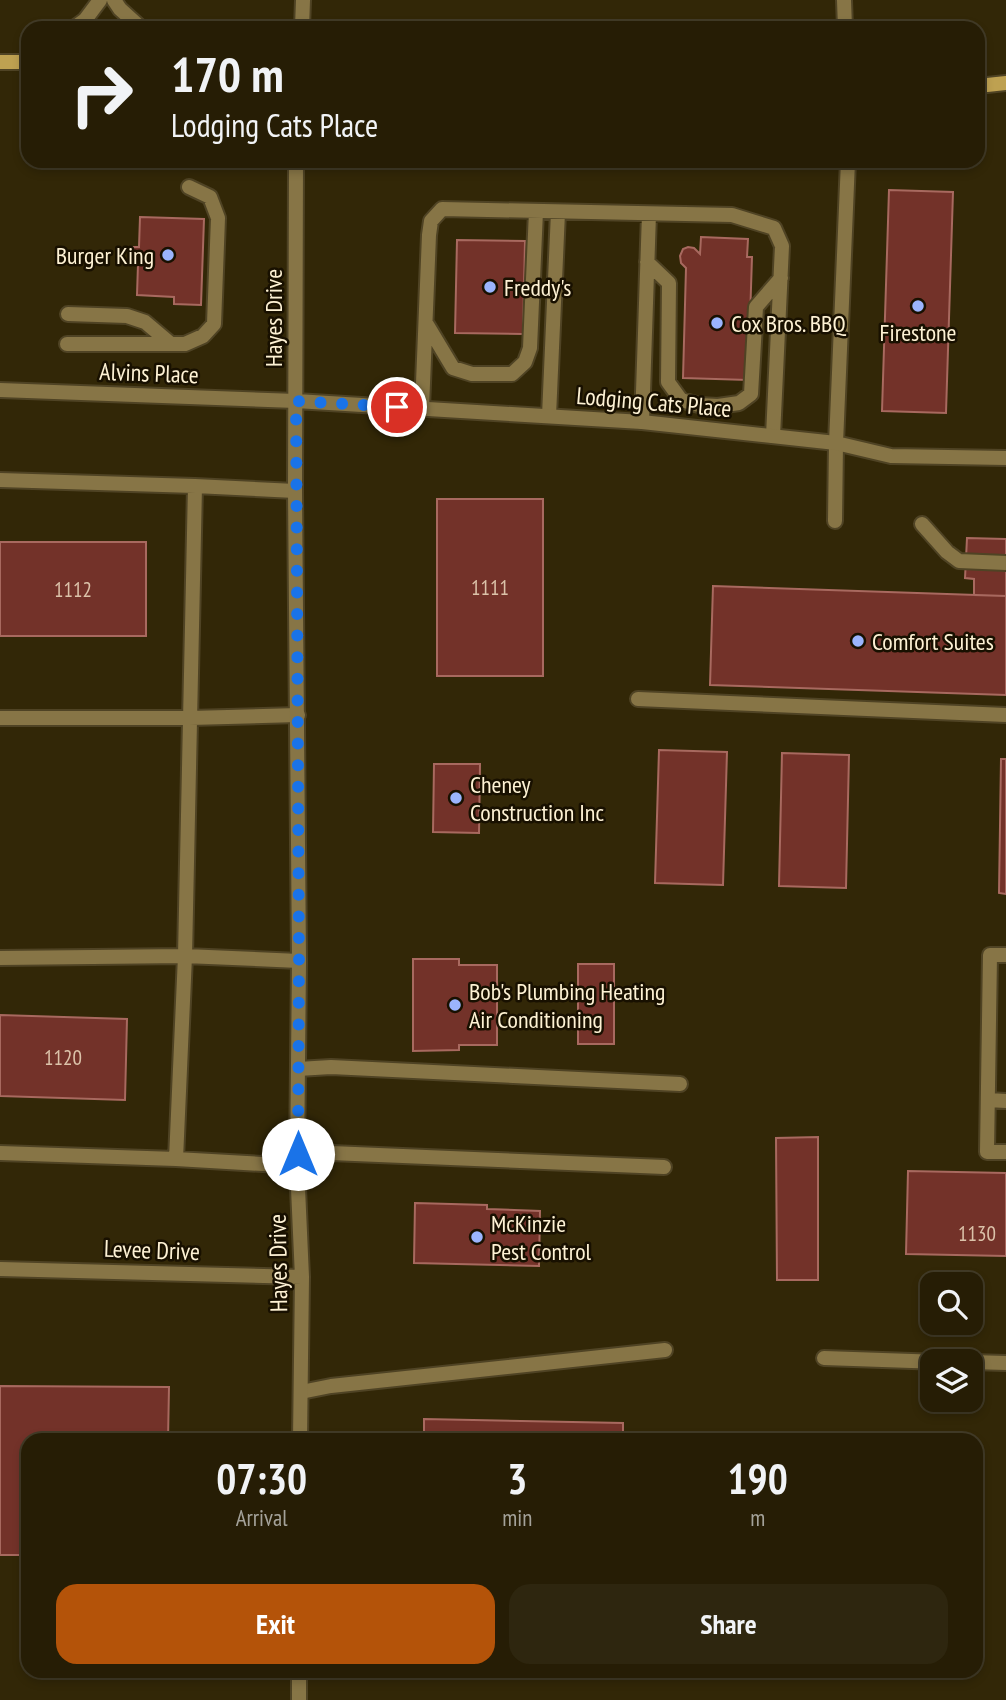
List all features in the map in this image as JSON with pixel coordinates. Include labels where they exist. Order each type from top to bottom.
[{"type":"main road","points":[[0,62],[21,62]]},
{"type":"main road","points":[[985,85],[1006,83]]},
{"type":"street","points":[[84,21],[100,0]]},
{"type":"street","points":[[114,0],[133,21]]},
{"type":"street","points":[[302,21],[303,0]]},
{"type":"street","points":[[844,0],[845,21]]},
{"type":"street","name":"Hayes Drive","points":[[296,168],[298,1160],[302,1277],[300,1433]]},
{"type":"street","points":[[835,521],[848,168]]},
{"type":"street","points":[[67,344],[185,344],[203,336],[214,324],[218,218],[210,197],[188,187]]},
{"type":"street","points":[[422,408],[429,235],[431,220],[442,209],[732,215],[774,228],[782,246],[773,436]]},
{"type":"street","points":[[425,322],[453,368],[472,374],[512,374],[525,362],[530,348],[536,211]]},
{"type":"street","points":[[549,416],[558,212]]},
{"type":"street","points":[[642,422],[649,214]]},
{"type":"street","points":[[647,262],[669,283],[668,382],[681,400],[699,405],[739,403],[751,394],[756,307],[781,278]]},
{"type":"street","points":[[68,314],[127,316],[145,322],[172,344]]},
{"type":"street","name":"Alvins Place","points":[[0,390],[296,401]]},
{"type":"street","name":"Lodging Cats Place","points":[[296,401],[642,422],[836,443],[891,456],[1006,458]]},
{"type":"street","points":[[0,480],[295,491]]},
{"type":"street","points":[[176,1159],[185,956],[195,486]]},
{"type":"street","points":[[922,524],[947,552],[959,561],[1006,564]]},
{"type":"street","points":[[638,699],[1006,715]]},
{"type":"street","points":[[0,718],[298,715]]},
{"type":"street","points":[[1006,955],[990,955],[987,1152],[1006,1152]]},
{"type":"street","points":[[0,958],[185,956],[299,961]]},
{"type":"street","points":[[298,1069],[331,1067],[680,1084]]},
{"type":"street","points":[[988,1100],[1006,1101]]},
{"type":"street","points":[[0,1153],[298,1160],[331,1153],[664,1167]]},
{"type":"street","name":"Levee Drive","points":[[0,1269],[302,1277]]},
{"type":"street","points":[[301,1392],[331,1386],[665,1350]]},
{"type":"street","points":[[824,1358],[920,1361]]},
{"type":"street","points":[[983,1362],[1006,1363]]},
{"type":"street","points":[[299,1678],[299,1700]]},
{"type":"building","name":"Firestone","points":[[889,190],[953,192],[946,413],[882,411]]},
{"type":"building","name":"Burger King","points":[[140,217],[204,219],[201,305],[174,304],[174,297],[137,295],[138,264],[132,264],[133,247],[139,247]]},
{"type":"building","name":"Cox Bros. BBQ","points":[[701,237],[748,239],[747,257],[752,257],[748,380],[683,378],[686,268],[681,263],[680,256],[683,249],[688,247],[694,248],[700,254]]},
{"type":"building","name":"Freddy's","points":[[457,240],[525,241],[523,334],[455,333]]},
{"type":"building","points":[[437,499],[543,499],[543,676],[437,676]]},
{"type":"building","points":[[967,538],[1006,539],[1006,596],[974,595],[974,579],[965,578]]},
{"type":"building","points":[[0,542],[146,542],[146,636],[0,636]]},
{"type":"building","name":"Comfort Suites","points":[[713,586],[1006,596],[1006,695],[710,685]]},
{"type":"building","points":[[659,750],[727,752],[723,885],[655,883]]},
{"type":"building","points":[[782,753],[849,755],[846,888],[779,886]]},
{"type":"building","points":[[1001,759],[1006,759],[1006,894],[999,893]]},
{"type":"building","name":"Cheney Construction Inc","points":[[434,764],[480,764],[479,833],[433,832]]},
{"type":"building","name":"Bob's Plumbing Heating Air Conditioning","points":[[413,959],[459,959],[459,965],[497,965],[497,1045],[459,1045],[459,1050],[413,1051]]},
{"type":"building","points":[[578,964],[614,964],[614,1044],[578,1044]]},
{"type":"building","points":[[0,1015],[127,1019],[125,1100],[0,1096]]},
{"type":"building","points":[[818,1137],[818,1280],[777,1280],[776,1138]]},
{"type":"building","points":[[908,1171],[1006,1173],[1006,1256],[906,1254]]},
{"type":"building","name":"McKinzie Pest Control","points":[[415,1203],[487,1205],[487,1209],[540,1211],[539,1266],[414,1263]]},
{"type":"building","points":[[0,1386],[169,1387],[168,1433],[21,1433],[21,1555],[0,1555]]},
{"type":"building","points":[[424,1419],[623,1423],[623,1433],[424,1433]]},
{"type":"place","name":"Burger King","points":[[168,255]]},
{"type":"place","name":"Freddy's","points":[[490,287]]},
{"type":"place","name":"Firestone","points":[[918,306]]},
{"type":"place","name":"Cox Bros. BBQ","points":[[717,323]]},
{"type":"place","name":"Comfort Suites","points":[[858,641]]},
{"type":"place","name":"Cheney Construction Inc","points":[[456,798]]},
{"type":"place","name":"Bob's Plumbing Heating Air Conditioning","points":[[455,1005]]},
{"type":"place","name":"McKinzie Pest Control","points":[[477,1237]]},
{"type":"route","points":[[298,1154],[296,401],[397,407]]}]
